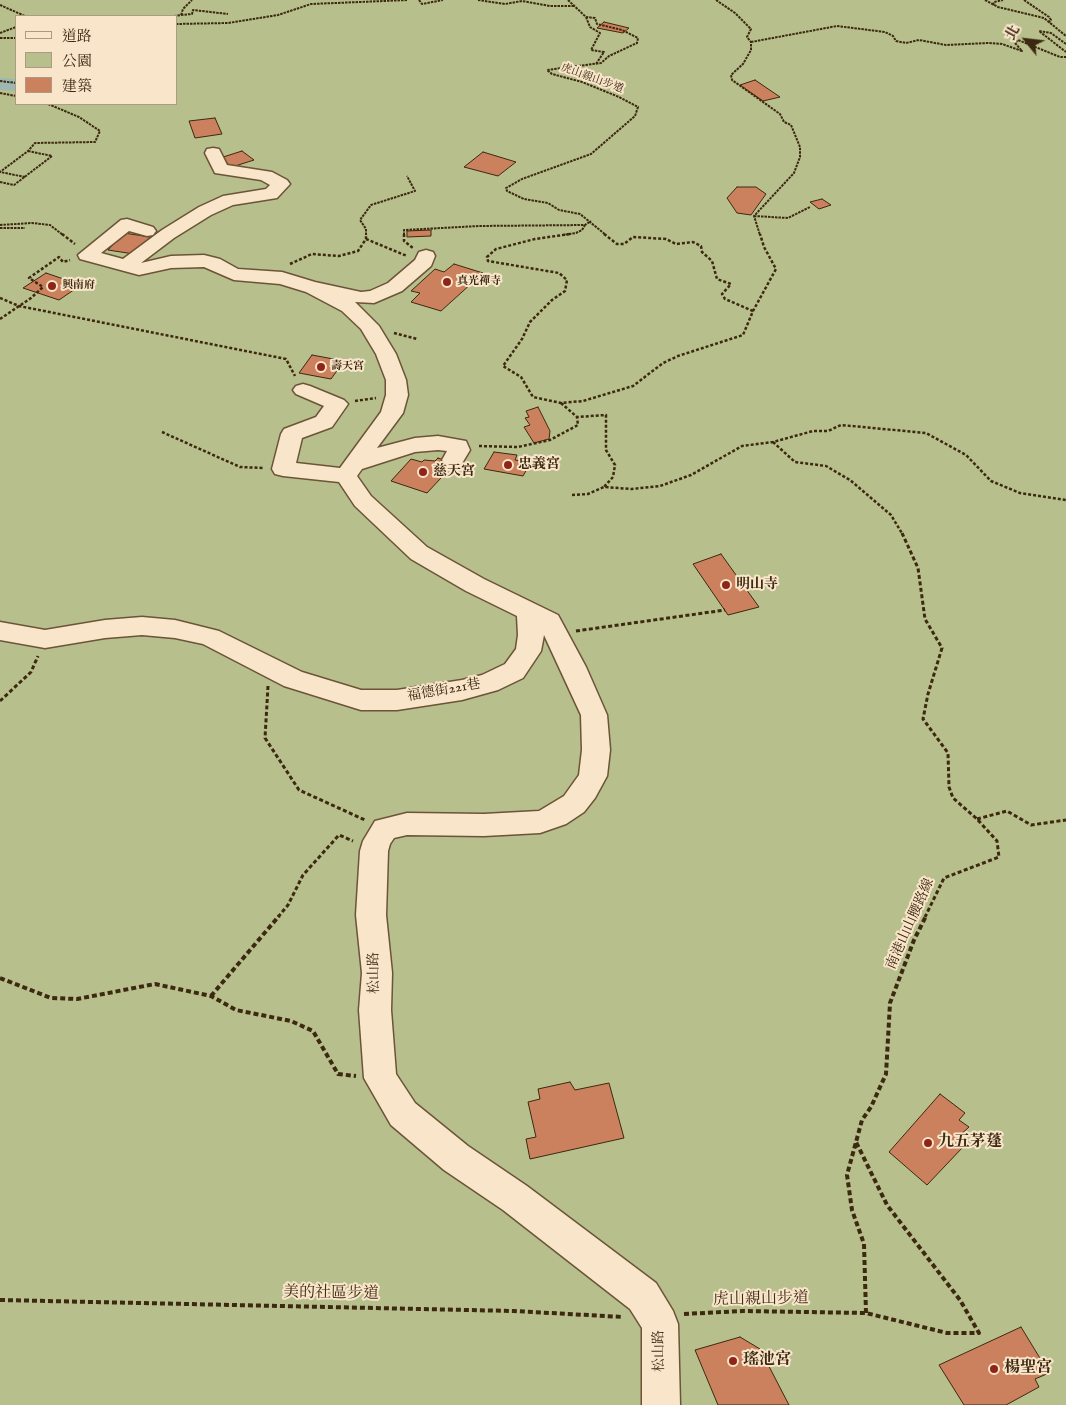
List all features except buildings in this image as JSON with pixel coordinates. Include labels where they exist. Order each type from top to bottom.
[{"type":"street","points":[[126,266],[168,234],[205,211],[229,200],[271,194],[281,184],[266,176],[220,169],[213,153]]},
{"type":"street","points":[[87,255],[128,224],[147,231]]},
{"type":"street","points":[[87,255],[139,269],[171,262],[204,261],[213,263],[234,274],[282,278],[313,288],[361,298],[374,298],[395,287],[425,259]]},
{"type":"street","points":[[313,288],[349,307],[369,326],[386,354],[396,380],[397,395],[392,413],[349,471]]},
{"type":"street","points":[[303,390],[337,404],[324,422],[292,434],[283,469],[349,471],[376,456],[415,445],[438,444],[456,453]]},
{"type":"street","points":[[349,471],[363,500],[419,553],[475,585],[549,621],[573,667],[594,715],[596,750],[593,776],[574,804],[556,816],[540,822],[484,825],[407,824],[380,840]]},
{"type":"street","name":"福德街221巷","points":[[0,631],[45,639],[105,629],[142,626],[175,629],[210,637],[293,679],[361,700],[396,700],[462,690],[489,683],[514,671],[528,651],[531,635],[529,611]]},
{"type":"street","name":"松山路","points":[[380,840],[371,915],[377,973],[375,1010],[380,1078],[403,1114],[456,1158],[515,1198],[643,1296],[660,1324],[661,1405]]},
{"type":"path","points":[[181,15],[183,9],[192,0]]},
{"type":"path","points":[[178,24],[228,23],[278,15],[311,4],[408,0]]},
{"type":"path","points":[[419,0],[422,4],[443,0]]},
{"type":"path","points":[[478,0],[506,4],[522,1],[550,6],[575,6]]},
{"type":"path","name":"虎山親山步道","points":[[568,0],[579,12],[595,18],[597,24],[622,30],[638,38],[637,43],[609,56],[601,63],[547,70],[619,96],[638,108],[635,116],[591,154],[522,179],[506,188],[524,199],[548,203],[560,210],[580,214],[591,221]]},
{"type":"path","points":[[716,0],[735,13],[751,30],[747,37],[751,42],[751,50],[743,64],[731,75],[732,80],[780,114],[784,122],[791,126],[800,146],[800,157],[794,173],[754,216]]},
{"type":"path","points":[[986,0],[993,5],[1044,18],[1066,36]]},
{"type":"path","points":[[993,5],[994,2],[1003,0]]},
{"type":"path","points":[[1024,0],[1049,17],[1051,20],[1048,23]]},
{"type":"path","points":[[0,5],[23,15]]},
{"type":"path","points":[[178,15],[192,14],[193,10],[228,14]]},
{"type":"path","points":[[586,16],[590,27],[600,33],[591,50],[604,52],[596,64]]},
{"type":"path","points":[[751,42],[837,26],[885,32],[893,36],[896,41],[919,40],[946,45],[1002,44],[1022,51],[1015,43],[1018,40],[1066,58]]},
{"type":"path","points":[[0,34],[15,27]]},
{"type":"path","points":[[1066,44],[1051,33],[1038,31],[1066,52]]},
{"type":"path","points":[[0,38],[15,38]]},
{"type":"path","points":[[0,81],[15,83]]},
{"type":"path","points":[[0,93],[15,96]]},
{"type":"path","points":[[25,177],[0,172],[28,151],[35,143],[95,142],[100,131],[79,117],[50,105]]},
{"type":"path","points":[[0,182],[14,185],[52,156],[28,151]]},
{"type":"path","points":[[282,278],[278,269],[312,254],[339,256],[358,251],[366,239],[366,229],[360,220],[365,211],[371,205],[415,191],[407,176]]},
{"type":"path","points":[[754,216],[788,218],[810,207]]},
{"type":"path","points":[[753,311],[725,299],[722,294],[731,284],[717,279],[712,261],[702,252],[701,246],[692,242],[676,244],[666,239],[633,237],[624,244],[618,244],[591,221],[576,233],[535,239],[496,249],[487,257],[488,261],[559,273],[568,280],[565,291],[552,300],[530,322],[522,339],[503,366],[520,377],[533,397],[560,403],[583,401],[633,386],[670,360],[743,335],[753,311],[776,269],[764,247],[754,216]]},
{"type":"path","points":[[0,226],[32,223],[50,224],[68,237],[87,255]]},
{"type":"path","points":[[425,259],[404,241],[404,230],[479,226],[585,225]]},
{"type":"path","points":[[0,226],[25,228]]},
{"type":"path","points":[[366,239],[425,259]]},
{"type":"path","points":[[0,320],[43,286],[29,278],[59,257],[63,262],[87,255]]},
{"type":"path","points":[[0,298],[19,306],[286,359],[303,390]]},
{"type":"path","points":[[337,404],[397,395]]},
{"type":"path","points":[[560,403],[578,417],[606,415],[606,450],[615,465],[613,477],[604,487],[588,494],[572,495]]},
{"type":"path","points":[[456,453],[518,447],[550,440],[564,435],[578,426],[578,417]]},
{"type":"path","points":[[604,487],[632,489],[660,486],[691,475],[742,446],[773,442],[813,431],[828,431],[842,425],[926,433],[966,455],[991,481],[1020,493],[1066,500]]},
{"type":"path","points":[[162,432],[240,466],[283,469]]},
{"type":"path","name":"南港山山腰路線","points":[[773,442],[795,462],[826,466],[850,480],[891,515],[903,536],[918,568],[925,619],[942,648],[928,694],[923,719],[948,753],[949,787],[953,798],[977,819],[997,841],[999,857],[944,878],[914,940],[890,1003],[886,1074],[871,1107],[862,1120],[847,1175],[852,1210],[864,1244],[866,1313]]},
{"type":"path","points":[[555,634],[724,610]]},
{"type":"path","points":[[0,701],[31,672],[45,639]]},
{"type":"path","points":[[269,668],[265,738],[299,790],[380,840]]},
{"type":"path","points":[[977,819],[1007,811],[1031,825],[1066,820]]},
{"type":"path","points":[[211,996],[288,905],[303,875],[338,835],[380,840]]},
{"type":"path","points":[[0,978],[51,998],[77,999],[154,984],[211,996],[236,1010],[291,1020],[313,1031],[338,1074],[380,1078]]},
{"type":"path","name":"虎山親山步道","points":[[660,1324],[670,1315],[743,1311],[866,1313],[947,1333],[979,1333],[960,1300],[887,1205],[856,1142]]},
{"type":"path","name":"美的社區步道","points":[[0,1300],[514,1311],[627,1317],[660,1324]]},
{"type":"green space","points":[[0,0],[1066,0],[1066,1405],[0,1405]]},
{"type":"waterway","points":[[0,84],[15,85]]},
{"type":"place","name":"真光禪寺","points":[[447,282]]},
{"type":"place","name":"興南府","points":[[52,286]]},
{"type":"place","name":"壽天宮","points":[[321,367]]},
{"type":"place","name":"忠義宮","points":[[508,465]]},
{"type":"place","name":"慈天宮","points":[[423,472]]},
{"type":"place","name":"明山寺","points":[[726,585]]},
{"type":"place","name":"九五茅蓬","points":[[928,1143]]},
{"type":"place","name":"瑤池宮","points":[[733,1361]]},
{"type":"place","name":"楊聖宮","points":[[994,1369]]}]
